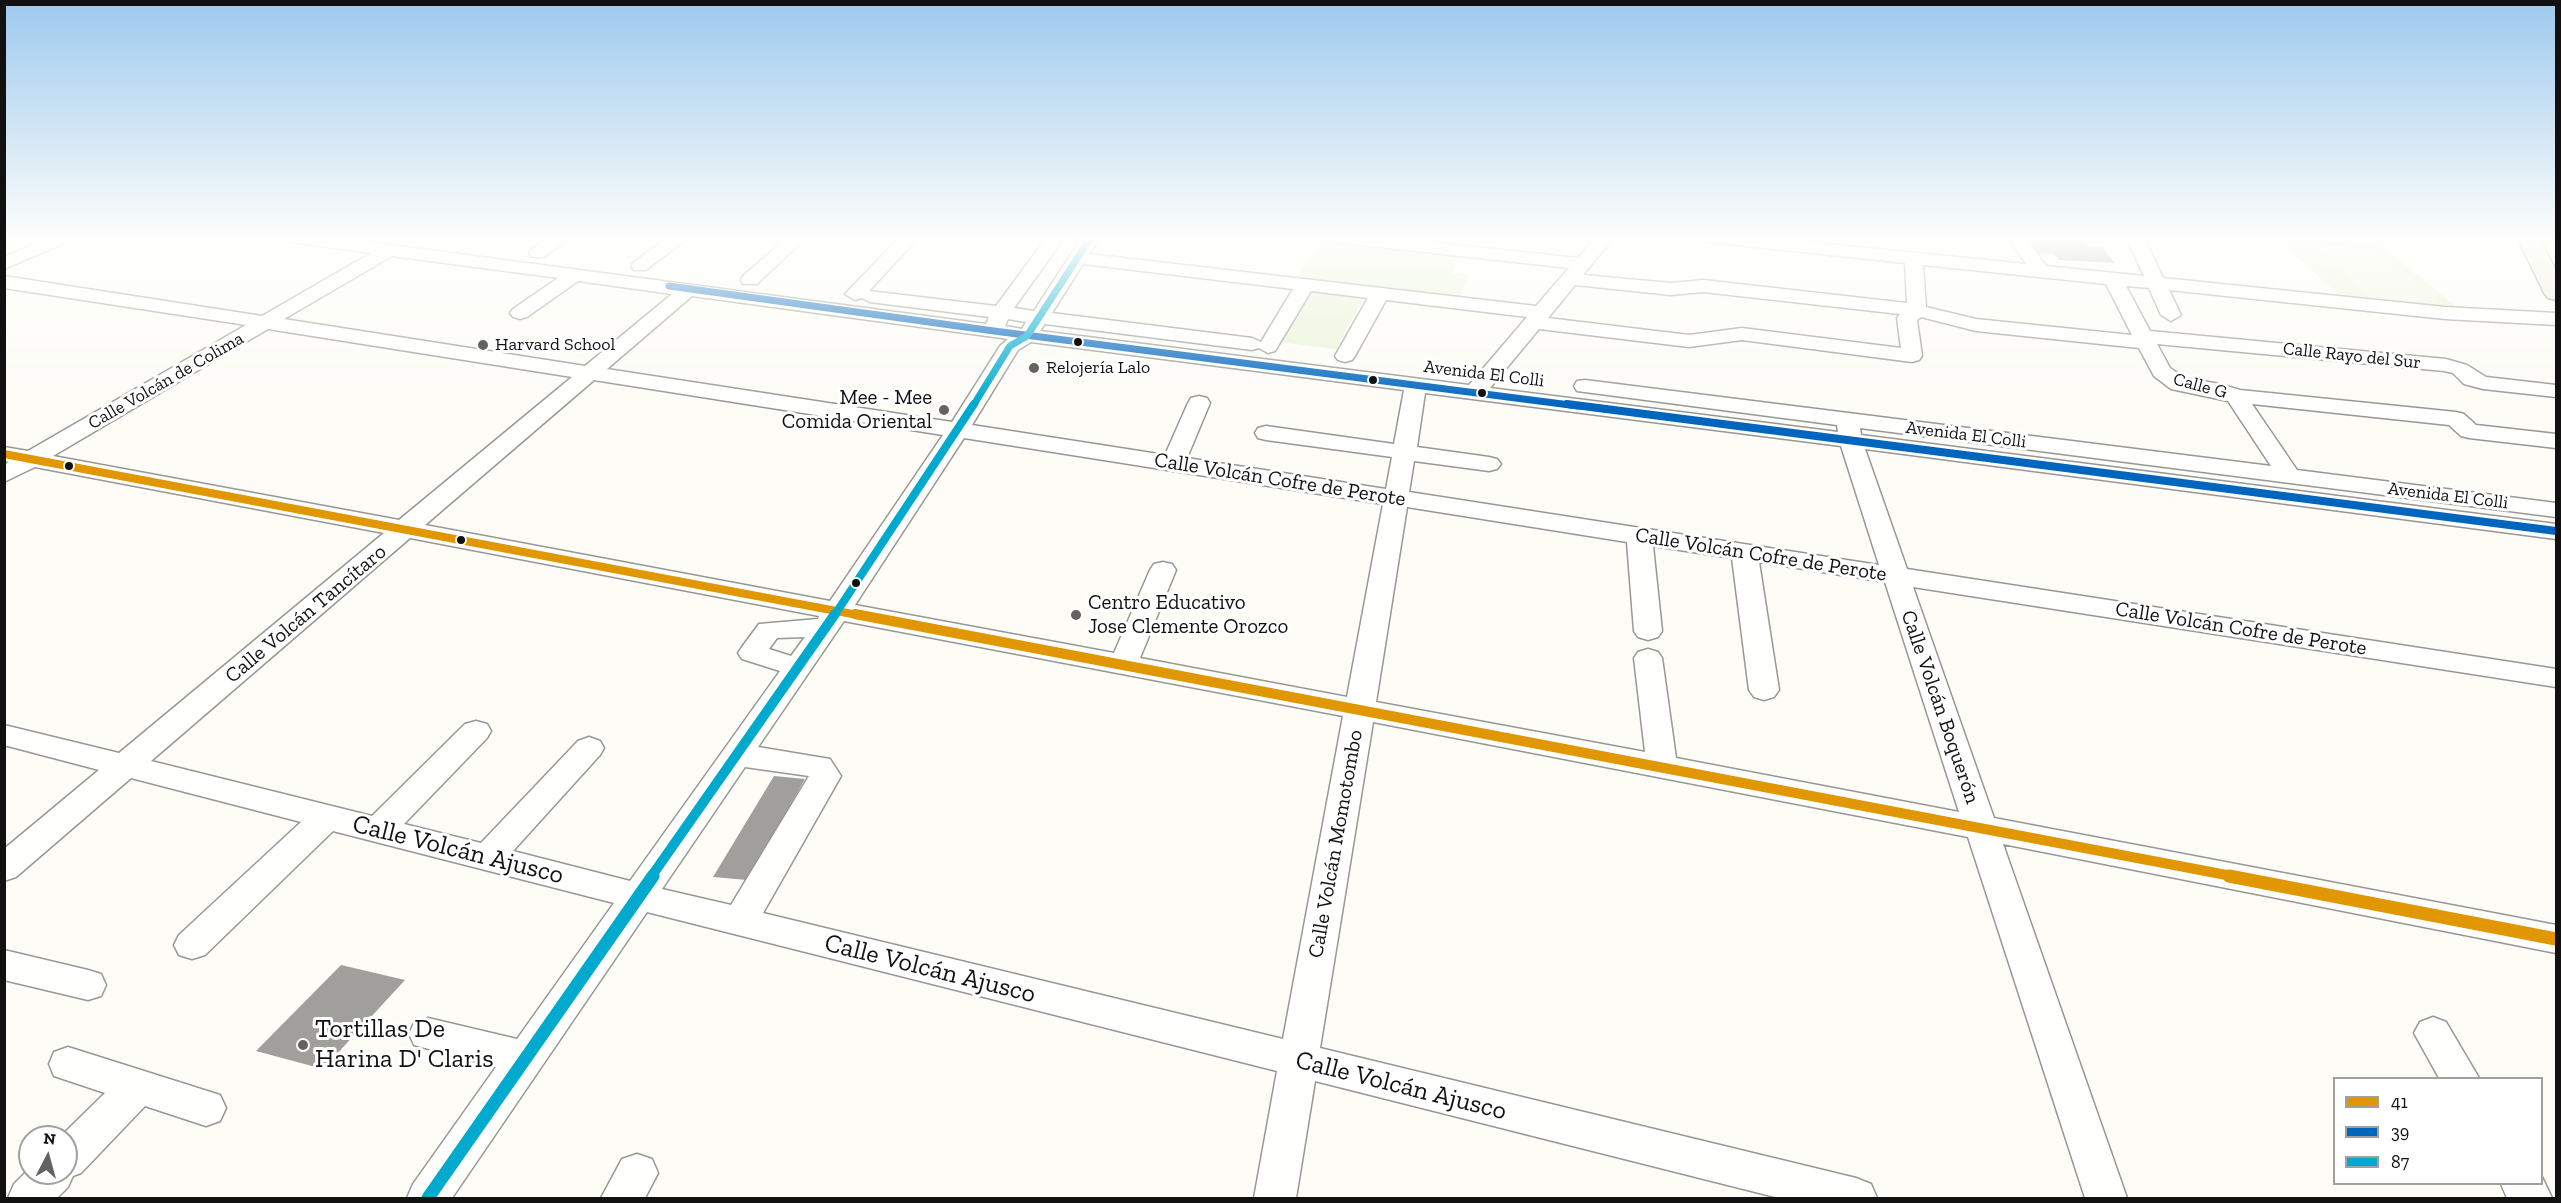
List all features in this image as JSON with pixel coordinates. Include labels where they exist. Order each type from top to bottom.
[{"type":"street","name":"Calle Volcán Cofre de Perote","points":[[77,293],[2556,678]]},
{"type":"street","name":"Calle Volcán de Colima","points":[[4,475],[315,293]]},
{"type":"street","points":[[520,313],[549,293]]},
{"type":"street","name":"Calle Volcán Tancítaro","points":[[4,868],[684,293]]},
{"type":"street","name":"Avenida El Colli","points":[[723,293],[1014,329],[1416,384],[1483,383]]},
{"type":"street","name":"Avenida El Colli","points":[[849,293],[1014,329],[1269,346],[1345,356],[1483,383],[1849,430],[2556,531]]},
{"type":"street","points":[[428,1198],[831,619],[958,430],[1014,329],[1030,293]]},
{"type":"street","points":[[1014,329],[1045,293]]},
{"type":"street","points":[[1269,346],[1300,293]]},
{"type":"street","points":[[1373,293],[1689,341],[1742,334],[1912,356],[1907,318],[1917,310],[1916,293]]},
{"type":"street","points":[[1483,383],[1558,293]]},
{"type":"street","name":"Calle Rayo del Sur","points":[[1767,293],[1917,310],[1976,325],[2446,365],[2460,369],[2472,379],[2483,383],[2556,391]]},
{"type":"street","name":"Calle G","points":[[2121,293],[2161,372],[2171,381],[2236,396],[2456,418],[2469,431],[2556,441]]},
{"type":"street","points":[[2163,293],[2171,315]]},
{"type":"street","points":[[2249,293],[2445,313],[2556,319]]},
{"type":"street","points":[[1345,356],[1380,294]]},
{"type":"street","name":"Calle Volcán Momotombo","points":[[1275,1198],[1416,384]]},
{"type":"street","points":[[2236,396],[2289,476]]},
{"type":"street","points":[[1173,464],[1198,403]]},
{"type":"street","name":"Avenida El Colli","points":[[1849,430],[2289,476],[2556,510]]},
{"type":"street","name":"Calle Volcán Boquerón","points":[[1849,430],[2106,1198]]},
{"type":"street","points":[[1266,433],[1489,464]]},
{"type":"street","points":[[4,454],[405,530],[831,619],[1123,666],[1662,766],[2556,939]]},
{"type":"street","points":[[1639,536],[1662,766]]},
{"type":"street","points":[[1744,552],[1764,690]]},
{"type":"street","points":[[1123,666],[1163,570]]},
{"type":"street","points":[[797,667],[752,653],[769,630],[831,619]]},
{"type":"street","points":[[378,830],[476,731]]},
{"type":"street","name":"Calle Volcán Ajusco","points":[[4,735],[638,896],[1856,1198]]},
{"type":"street","points":[[487,858],[589,748]]},
{"type":"street","points":[[736,755],[819,767],[825,776],[740,921]]},
{"type":"street","points":[[192,945],[327,817]]},
{"type":"street","points":[[4,965],[88,985]]},
{"type":"street","points":[[2433,1033],[2459,1077]]},
{"type":"street","points":[[428,1034],[525,1058]]},
{"type":"street","points":[[68,1064],[206,1107]]},
{"type":"street","points":[[78,1147],[138,1086]]},
{"type":"street","points":[[29,1198],[41,1185]]},
{"type":"street","points":[[2523,1185],[2531,1198]]},
{"type":"green space","points":[[1309,293],[1366,293],[1336,349],[1279,342]]},
{"type":"green space","points":[[1385,293],[1462,293],[1458,302]]},
{"type":"green space","points":[[2337,293],[2440,293],[2459,309],[2343,299]]},
{"type":"green space","points":[[2367,293],[2428,293],[2440,303],[2373,299]]},
{"type":"building","points":[[774,776],[805,779],[747,880],[713,877]]},
{"type":"building","points":[[341,965],[405,980],[323,1069],[256,1051]]},
{"type":"transit line","name":"39","points":[[721,293],[994,331],[2556,531]]},
{"type":"transit line","name":"87","points":[[428,1198],[837,611],[958,430],[1010,346],[1027,336],[1055,293]]},
{"type":"transit line","name":"41","points":[[4,454],[1662,766],[2556,939]]},
{"type":"place","name":"Harvard School","points":[[483,345]]},
{"type":"place","name":"Relojería Lalo","points":[[1034,368]]},
{"type":"place","name":"Mee - Mee Comida Oriental","points":[[944,410]]},
{"type":"place","name":"Centro Educativo Jose Clemente Orozco","points":[[1076,615]]},
{"type":"place","name":"Tortillas De Harina D' Claris","points":[[303,1045]]}]
